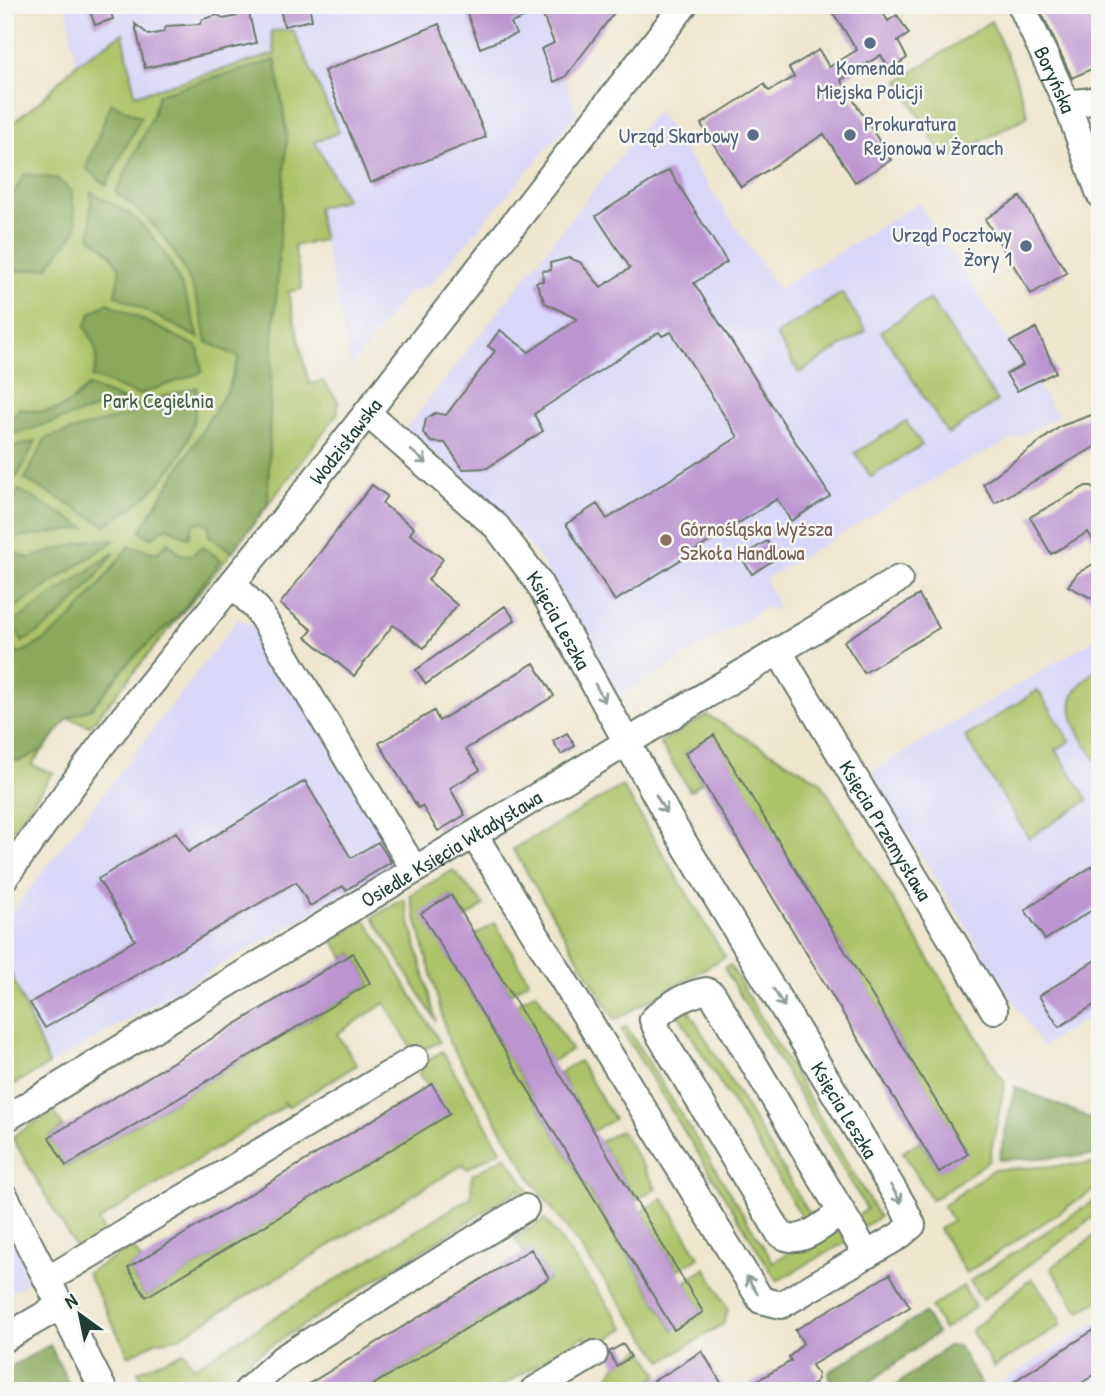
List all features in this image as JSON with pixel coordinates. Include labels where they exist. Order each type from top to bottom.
[{"type":"street","name":"Wodzisławska","points":[[5,877],[104,742],[233,584],[684,5]]},
{"type":"street","name":"Boryńska","points":[[1021,5],[1067,104],[1100,194]]},
{"type":"street","points":[[1067,104],[1100,100]]},
{"type":"street","name":"Księcia Leszka","points":[[367,413],[497,527],[537,580],[670,820],[912,1225],[867,1255],[781,1305],[761,1300],[474,835]]},
{"type":"street","name":"Osiedle Księcia Władysława","points":[[5,1119],[414,869],[629,744],[899,579]]},
{"type":"street","points":[[233,584],[258,610],[414,869]]},
{"type":"street","name":"Księcia Przemysława","points":[[779,652],[994,1010]]},
{"type":"street","points":[[842,1212],[799,1240],[789,1240],[780,1234],[658,1032],[653,1020],[661,1012],[697,992],[706,991],[713,995],[842,1212],[867,1255]]},
{"type":"street","points":[[49,1279],[415,1059]]},
{"type":"street","points":[[5,1197],[104,1391]]},
{"type":"street","points":[[247,1391],[282,1359],[525,1208]]},
{"type":"street","points":[[5,1338],[62,1305]]},
{"type":"street","points":[[533,1391],[594,1354]]},
{"type":"shaded area","points":[[66,5],[538,5],[577,113],[430,285],[406,294],[351,368],[317,208],[315,141],[339,131],[275,54],[135,95],[123,34],[76,64]]},
{"type":"shaded area","points":[[657,110],[778,289],[919,203],[1058,417],[951,469],[765,579],[779,609],[764,608],[619,697],[540,559],[516,529],[450,467],[404,431]]},
{"type":"shaded area","points":[[238,619],[259,628],[401,860],[49,1065],[5,959],[5,921]]},
{"type":"shaded area","points":[[1100,636],[1100,1010],[1042,1047],[873,778],[874,770]]},
{"type":"shaded area","points":[[5,1212],[39,1275],[5,1296]]},
{"type":"shaded area","points":[[1100,1319],[1100,1391],[987,1391]]},
{"type":"green space","points":[[991,21],[1013,70],[1028,116],[945,161],[899,81]]},
{"type":"green space","name":"Park Cegielnia","points":[[293,30],[339,132],[315,142],[346,199],[317,208],[323,240],[294,246],[302,289],[288,292],[309,384],[323,381],[338,401],[338,413],[232,552],[90,726],[68,718],[31,765],[53,773],[5,841],[5,129],[41,100],[76,64],[123,33],[135,95],[275,54],[271,31]]},
{"type":"green space","points":[[276,60],[287,136],[271,374],[268,504],[232,552],[209,536],[209,526],[203,521],[193,524],[189,538],[167,527],[150,538],[140,531],[228,389],[239,357],[207,342],[196,298],[178,258],[151,223],[116,193],[153,115],[158,94]]},
{"type":"green space","points":[[111,103],[141,117],[106,186],[86,168]]},
{"type":"green space","points":[[25,174],[57,179],[71,190],[77,229],[47,268],[5,272],[11,251],[5,248],[5,208]]},
{"type":"green space","points":[[91,192],[133,217],[157,242],[182,288],[199,338],[115,295],[120,269],[110,253],[91,237]]},
{"type":"green space","points":[[842,293],[866,331],[799,373],[776,335]]},
{"type":"green space","points":[[930,299],[997,401],[948,434],[881,331]]},
{"type":"green space","points":[[108,303],[198,347],[202,372],[138,395],[92,377],[96,351],[85,327],[91,313]]},
{"type":"green space","points":[[88,386],[124,400],[5,437],[5,429],[19,408],[40,411],[57,409],[72,401]]},
{"type":"green space","points":[[197,387],[195,415],[189,436],[172,467],[148,494],[105,525],[25,479],[46,438],[134,413],[139,403]]},
{"type":"green space","points":[[906,421],[922,445],[871,477],[855,453]]},
{"type":"green space","points":[[36,441],[17,477],[5,471],[5,449]]},
{"type":"green space","points":[[19,490],[86,528],[14,538],[5,535],[5,513]]},
{"type":"green space","points":[[90,540],[115,540],[13,609],[5,596],[5,549],[29,558]]},
{"type":"green space","points":[[168,542],[180,554],[191,555],[203,547],[221,560],[177,617],[129,662],[92,708],[68,718],[44,749],[20,761],[5,758],[5,629],[16,654],[34,646],[50,636],[80,609],[129,546],[157,553]]},
{"type":"green space","points":[[115,552],[74,603],[22,642],[13,623]]},
{"type":"green space","points":[[1100,668],[1100,766],[1076,727],[1072,703],[1076,691]]},
{"type":"green space","points":[[1038,690],[1070,741],[1056,750],[1088,800],[1029,838],[965,737]]},
{"type":"green space","points":[[707,715],[820,781],[1005,1083],[989,1161],[932,1200],[903,1152],[920,1141],[939,1171],[967,1153],[714,736],[685,753],[702,782],[690,791],[660,743]]},
{"type":"green space","points":[[622,786],[725,957],[615,1020],[513,849]]},
{"type":"green space","points":[[453,870],[484,905],[465,919],[451,895],[422,913],[673,1330],[703,1312],[685,1282],[706,1268],[728,1309],[723,1324],[663,1361],[535,1185],[449,1042],[410,895]]},
{"type":"green space","points":[[404,899],[436,1021],[373,917]]},
{"type":"green space","points":[[366,920],[440,1042],[414,1053],[385,1003],[337,1034],[357,1065],[288,1107],[283,1101],[285,1106],[98,1221],[108,1238],[78,1252],[12,1137],[54,1111],[63,1127],[49,1137],[67,1166],[370,983],[353,953],[344,958],[333,940]]},
{"type":"green space","points":[[495,923],[529,981],[510,993],[475,935]]},
{"type":"green space","points":[[5,959],[49,1065],[5,1089]]},
{"type":"green space","points":[[730,965],[879,1217],[861,1228],[855,1218],[867,1209],[724,968]]},
{"type":"green space","points":[[536,992],[571,1050],[551,1062],[516,1004]]},
{"type":"green space","points":[[688,1009],[813,1220],[808,1227],[678,1014]]},
{"type":"green space","points":[[626,1026],[773,1262],[838,1224],[848,1241],[777,1281],[621,1029]]},
{"type":"green space","points":[[442,1051],[501,1150],[467,1169],[464,1164],[178,1338],[155,1342],[129,1356],[87,1273],[133,1247],[141,1260],[128,1268],[146,1297],[449,1114],[419,1074],[423,1064]]},
{"type":"green space","points":[[579,1061],[614,1119],[593,1131],[559,1073]]},
{"type":"green space","points":[[1015,1087],[1100,1122],[1100,1155],[999,1160]]},
{"type":"green space","points":[[621,1130],[656,1188],[636,1200],[600,1142]]},
{"type":"green space","points":[[506,1156],[542,1211],[535,1215],[520,1189],[253,1357],[216,1391],[147,1391],[138,1371],[184,1352],[194,1367],[471,1197],[472,1175]]},
{"type":"green space","points":[[1100,1163],[1100,1186],[966,1273],[939,1229],[952,1220],[943,1206],[992,1170]]},
{"type":"green space","points":[[1100,1197],[1100,1212],[982,1300],[970,1281]]},
{"type":"green space","points":[[663,1198],[699,1257],[678,1270],[642,1212]]},
{"type":"green space","points":[[545,1219],[625,1328],[592,1349],[584,1336],[494,1391],[363,1391],[549,1279],[531,1249],[524,1253],[515,1238]]},
{"type":"green space","points":[[1100,1232],[1100,1300],[1079,1312],[1051,1268]]},
{"type":"green space","points":[[1032,1278],[1060,1318],[1060,1326],[994,1367],[971,1331]]},
{"type":"green space","points":[[963,1286],[975,1307],[944,1330],[931,1307]]},
{"type":"green space","points":[[924,1313],[937,1333],[858,1391],[833,1391],[829,1372]]},
{"type":"green space","points":[[50,1345],[72,1391],[5,1391],[5,1370]]},
{"type":"green space","points":[[948,1346],[958,1346],[985,1391],[889,1391]]},
{"type":"green space","points":[[642,1349],[659,1375],[641,1388],[643,1391],[617,1391],[609,1377],[615,1366]]},
{"type":"building","points":[[88,5],[108,5],[113,19],[95,25]]},
{"type":"building","points":[[244,5],[247,5],[256,43],[145,68],[135,24],[149,35],[163,32],[167,26],[200,24],[203,19],[218,15],[224,19],[237,16]]},
{"type":"building","points":[[279,5],[309,5],[312,20],[284,26]]},
{"type":"building","points":[[485,5],[620,5],[565,77],[554,82],[541,49],[554,43],[541,11],[511,23],[516,34],[480,48],[467,13]]},
{"type":"building","points":[[828,5],[878,5],[888,21],[897,15],[909,34],[898,41],[907,58],[890,70],[881,55],[841,80],[891,160],[855,182],[824,134],[741,187],[701,124],[764,84],[769,91],[794,77],[789,68],[819,50],[829,67],[857,50]]},
{"type":"building","points":[[1038,5],[1082,5],[1084,10],[1091,7],[1100,26],[1095,31],[1100,41],[1100,65],[1072,78]]},
{"type":"building","points":[[439,24],[486,137],[370,183],[324,71]]},
{"type":"building","points":[[669,170],[727,262],[694,283],[830,496],[791,521],[777,499],[615,601],[566,524],[597,504],[607,519],[738,437],[671,332],[662,336],[659,332],[534,414],[543,431],[487,468],[463,469],[445,443],[431,442],[423,433],[426,419],[435,413],[446,415],[495,351],[488,346],[500,330],[529,352],[577,319],[545,303],[536,282],[543,281],[542,271],[551,270],[550,263],[569,258],[580,262],[601,287],[630,268],[596,216]]},
{"type":"building","name":"Urząd Pocztowy Żory 1","points":[[1020,197],[1067,273],[1031,294],[985,219]]},
{"type":"building","points":[[1036,328],[1056,372],[1017,391],[1006,374],[1023,365],[1010,342]]},
{"type":"building","points":[[1100,412],[1100,444],[995,503],[983,484],[1061,426]]},
{"type":"building","points":[[372,485],[387,496],[382,503],[414,528],[410,534],[443,559],[428,580],[457,605],[424,648],[393,625],[354,676],[306,637],[312,630],[280,604]]},
{"type":"building","points":[[1086,486],[1092,486],[1100,500],[1100,552],[1088,532],[1051,554],[1030,517]]},
{"type":"building","points":[[767,541],[778,557],[752,574],[741,557]]},
{"type":"building","points":[[1100,560],[1100,589],[1091,598],[1068,586],[1078,573]]},
{"type":"building","points":[[919,595],[939,628],[864,673],[844,641]]},
{"type":"building","points":[[505,606],[515,620],[426,684],[416,670]]},
{"type":"building","points":[[534,663],[554,696],[466,749],[480,770],[450,788],[465,815],[438,831],[422,806],[418,808],[379,743],[434,711],[439,721]]},
{"type":"building","points":[[567,733],[575,746],[561,754],[553,741]]},
{"type":"building","points":[[714,735],[968,1154],[939,1172],[685,753]]},
{"type":"building","points":[[305,781],[351,858],[378,842],[391,862],[346,890],[343,886],[310,906],[296,882],[45,1028],[30,1003],[135,940],[98,879],[176,832],[188,852]]},
{"type":"building","points":[[1100,861],[1100,905],[1045,940],[1025,910]]},
{"type":"building","points":[[451,895],[703,1312],[674,1330],[421,913]]},
{"type":"building","points":[[353,953],[370,983],[66,1166],[49,1137]]},
{"type":"building","points":[[1100,957],[1100,1001],[1059,1027],[1039,996]]},
{"type":"building","points":[[432,1084],[450,1114],[146,1297],[128,1268]]},
{"type":"building","points":[[531,1249],[549,1278],[363,1391],[297,1391]]},
{"type":"building","points":[[890,1274],[910,1307],[812,1365],[818,1375],[816,1382],[805,1391],[739,1391],[791,1361],[789,1357],[803,1343],[795,1330]]},
{"type":"building","points":[[1100,1326],[1100,1371],[1069,1391],[999,1391]]},
{"type":"building","points":[[623,1344],[631,1357],[616,1366],[609,1352]]},
{"type":"building","points":[[702,1351],[726,1391],[636,1391],[669,1372]]},
{"type":"place","name":"Komenda Miejska Policji","points":[[870,43]]},
{"type":"place","name":"Urząd Skarbowy","points":[[753,135]]},
{"type":"place","name":"Prokuratura Rejonowa w Żorach","points":[[850,135]]},
{"type":"place","name":"Urząd Pocztowy Żory 1","points":[[1026,246]]},
{"type":"place","name":"Górnośląska Wyższa Szkoła Handlowa","points":[[666,540]]}]
